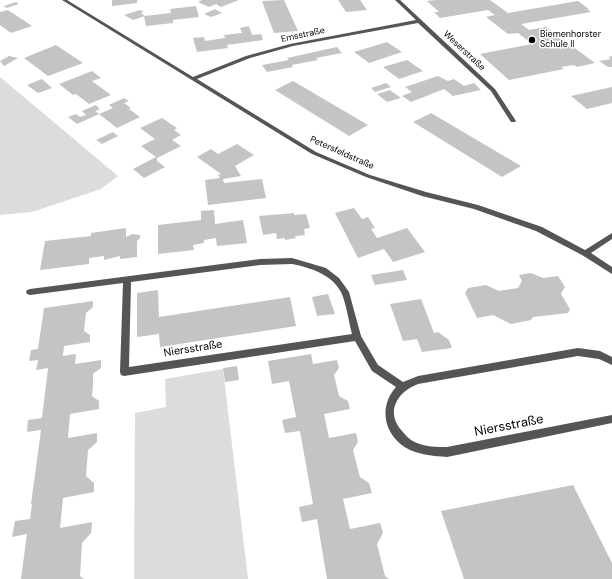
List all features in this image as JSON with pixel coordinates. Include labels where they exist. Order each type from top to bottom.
[{"type":"street","name":"Petersfeldstraße","points":[[64,0],[314,154],[368,176],[424,194],[476,207],[539,229],[584,253],[612,271]]},
{"type":"street","name":"Weserstraße","points":[[397,0],[493,90],[513,120]]},
{"type":"street","name":"Emsstraße","points":[[193,79],[248,57],[292,45],[420,21]]},
{"type":"street","points":[[584,253],[612,236]]},
{"type":"street","points":[[30,292],[260,262],[292,261],[323,270],[332,277],[345,292],[357,337],[375,368],[402,386],[418,380],[578,352],[600,355],[612,361]]},
{"type":"street","name":"Niersstraße","points":[[127,280],[124,372],[357,337]]},
{"type":"street","name":"Niersstraße","points":[[402,386],[393,396],[388,406],[390,420],[398,435],[410,444],[429,451],[447,452],[612,419]]},
{"type":"shaded area","points":[[0,77],[118,176],[101,189],[32,212],[0,215]]},
{"type":"shaded area","points":[[223,369],[248,579],[134,579],[135,413],[166,407],[165,379]]},
{"type":"building","points":[[112,0],[137,0],[137,3],[112,6]]},
{"type":"building","points":[[202,0],[239,0],[221,7],[216,4],[209,7],[198,2]]},
{"type":"building","points":[[284,0],[298,31],[274,33],[262,1]]},
{"type":"building","points":[[338,0],[360,0],[367,10],[346,12]]},
{"type":"building","points":[[490,0],[508,13],[578,1],[591,12],[521,24],[529,30],[546,27],[595,63],[577,67],[574,65],[561,67],[564,69],[509,80],[480,54],[532,44],[518,33],[508,34],[486,17],[495,15],[488,10],[440,18],[434,12],[439,12],[427,1]]},
{"type":"building","points":[[16,2],[19,4],[6,8],[4,6]]},
{"type":"building","points":[[196,6],[199,17],[173,20],[173,23],[146,26],[144,16],[171,13],[170,9]]},
{"type":"building","points":[[215,9],[222,13],[211,17],[204,14]]},
{"type":"building","points":[[8,10],[32,26],[11,33],[0,25],[0,12]]},
{"type":"building","points":[[140,10],[144,12],[141,13],[145,16],[133,20],[124,15]]},
{"type":"building","points":[[249,26],[252,35],[261,34],[263,40],[227,45],[228,48],[197,52],[193,38],[204,37],[205,41],[225,38],[224,35],[242,33],[240,28]]},
{"type":"building","points":[[387,42],[402,52],[369,63],[354,52]]},
{"type":"building","points":[[56,45],[83,63],[48,76],[24,58]]},
{"type":"building","points":[[337,47],[342,53],[316,58],[318,60],[292,65],[293,67],[267,72],[262,65],[289,60],[287,58]]},
{"type":"building","points":[[9,56],[18,58],[4,66],[0,61]]},
{"type":"building","points":[[612,56],[612,67],[608,67],[599,61],[611,59],[608,57]]},
{"type":"building","points":[[407,60],[423,71],[399,79],[383,67]]},
{"type":"building","points":[[92,71],[101,78],[92,81],[111,95],[89,104],[76,94],[73,95],[59,84]]},
{"type":"building","points":[[438,76],[448,81],[454,79],[464,86],[474,83],[481,90],[453,96],[444,89],[411,102],[402,96],[412,92],[405,87]]},
{"type":"building","points":[[42,79],[52,88],[38,93],[27,85]]},
{"type":"building","points":[[293,81],[368,125],[349,136],[275,90]]},
{"type":"building","points":[[386,83],[391,87],[375,92],[371,88]]},
{"type":"building","points":[[612,87],[612,103],[587,109],[571,96]]},
{"type":"building","points":[[390,90],[401,98],[387,102],[377,94]]},
{"type":"building","points":[[124,98],[129,101],[124,103],[131,108],[129,109],[140,117],[117,128],[99,114],[113,108],[109,105]]},
{"type":"building","points":[[96,105],[100,109],[95,111],[99,114],[77,124],[68,117],[76,114],[80,117],[86,115],[82,111]]},
{"type":"building","points":[[431,113],[521,166],[502,177],[413,122]]},
{"type":"building","points":[[162,118],[177,128],[174,130],[181,135],[172,140],[181,146],[157,158],[157,161],[165,167],[144,178],[133,169],[156,157],[141,146],[155,139],[140,128]]},
{"type":"building","points":[[113,132],[118,136],[102,144],[96,140]]},
{"type":"building","points":[[237,144],[254,155],[235,166],[241,176],[223,179],[224,183],[262,179],[266,198],[208,205],[205,180],[220,178],[218,175],[221,174],[197,157],[211,149],[218,154]]},
{"type":"building","points":[[354,208],[362,219],[368,217],[375,228],[371,229],[377,238],[407,228],[425,252],[393,262],[384,249],[358,258],[335,213]]},
{"type":"building","points":[[214,210],[215,224],[243,220],[247,243],[217,246],[216,238],[204,240],[204,243],[193,245],[194,250],[158,254],[158,225],[201,220],[201,211]]},
{"type":"building","points":[[294,213],[294,215],[306,214],[310,228],[304,229],[305,235],[295,236],[296,238],[285,240],[285,238],[277,239],[276,233],[263,235],[259,216]]},
{"type":"building","points":[[126,228],[126,237],[132,234],[140,235],[140,238],[137,241],[137,257],[120,259],[120,256],[104,260],[104,256],[89,258],[89,264],[40,270],[45,241],[91,236],[91,233]]},
{"type":"building","points":[[403,270],[407,280],[375,285],[371,275]]},
{"type":"building","points":[[531,273],[543,278],[558,276],[565,287],[561,294],[570,309],[568,313],[533,317],[531,320],[511,324],[493,315],[477,318],[465,293],[468,288],[486,285],[499,291],[518,288],[522,281],[519,275]]},
{"type":"building","points":[[158,290],[159,317],[290,297],[296,326],[160,347],[159,334],[137,337],[137,293]]},
{"type":"building","points":[[328,294],[335,314],[317,316],[312,297]]},
{"type":"building","points":[[421,299],[434,333],[438,332],[449,340],[452,348],[422,352],[417,339],[403,341],[390,304]]},
{"type":"building","points":[[93,301],[93,307],[86,313],[84,331],[90,335],[90,342],[64,346],[63,356],[76,354],[75,364],[101,360],[101,368],[93,374],[92,396],[99,401],[99,409],[70,414],[68,438],[97,433],[97,442],[88,450],[86,476],[94,483],[94,492],[63,498],[60,528],[92,522],[91,533],[82,543],[80,576],[84,579],[21,579],[27,534],[12,537],[15,521],[30,519],[41,430],[27,432],[28,420],[42,418],[48,368],[36,370],[38,360],[29,361],[31,350],[38,349],[44,308]]},
{"type":"building","points":[[311,354],[313,364],[337,360],[339,368],[334,375],[339,396],[348,401],[350,409],[324,414],[329,438],[356,433],[358,442],[353,450],[360,477],[369,483],[372,493],[343,499],[350,529],[380,523],[383,533],[377,544],[385,576],[389,579],[327,579],[317,519],[302,522],[299,507],[313,504],[300,431],[285,433],[282,420],[296,417],[289,381],[272,384],[268,361]]},
{"type":"building","points":[[237,366],[239,380],[225,382],[223,368]]},
{"type":"building","points":[[573,485],[612,563],[612,579],[464,579],[441,511]]},
{"type":"place","name":"Biemenhorster Schule II","points":[[532,40]]}]
